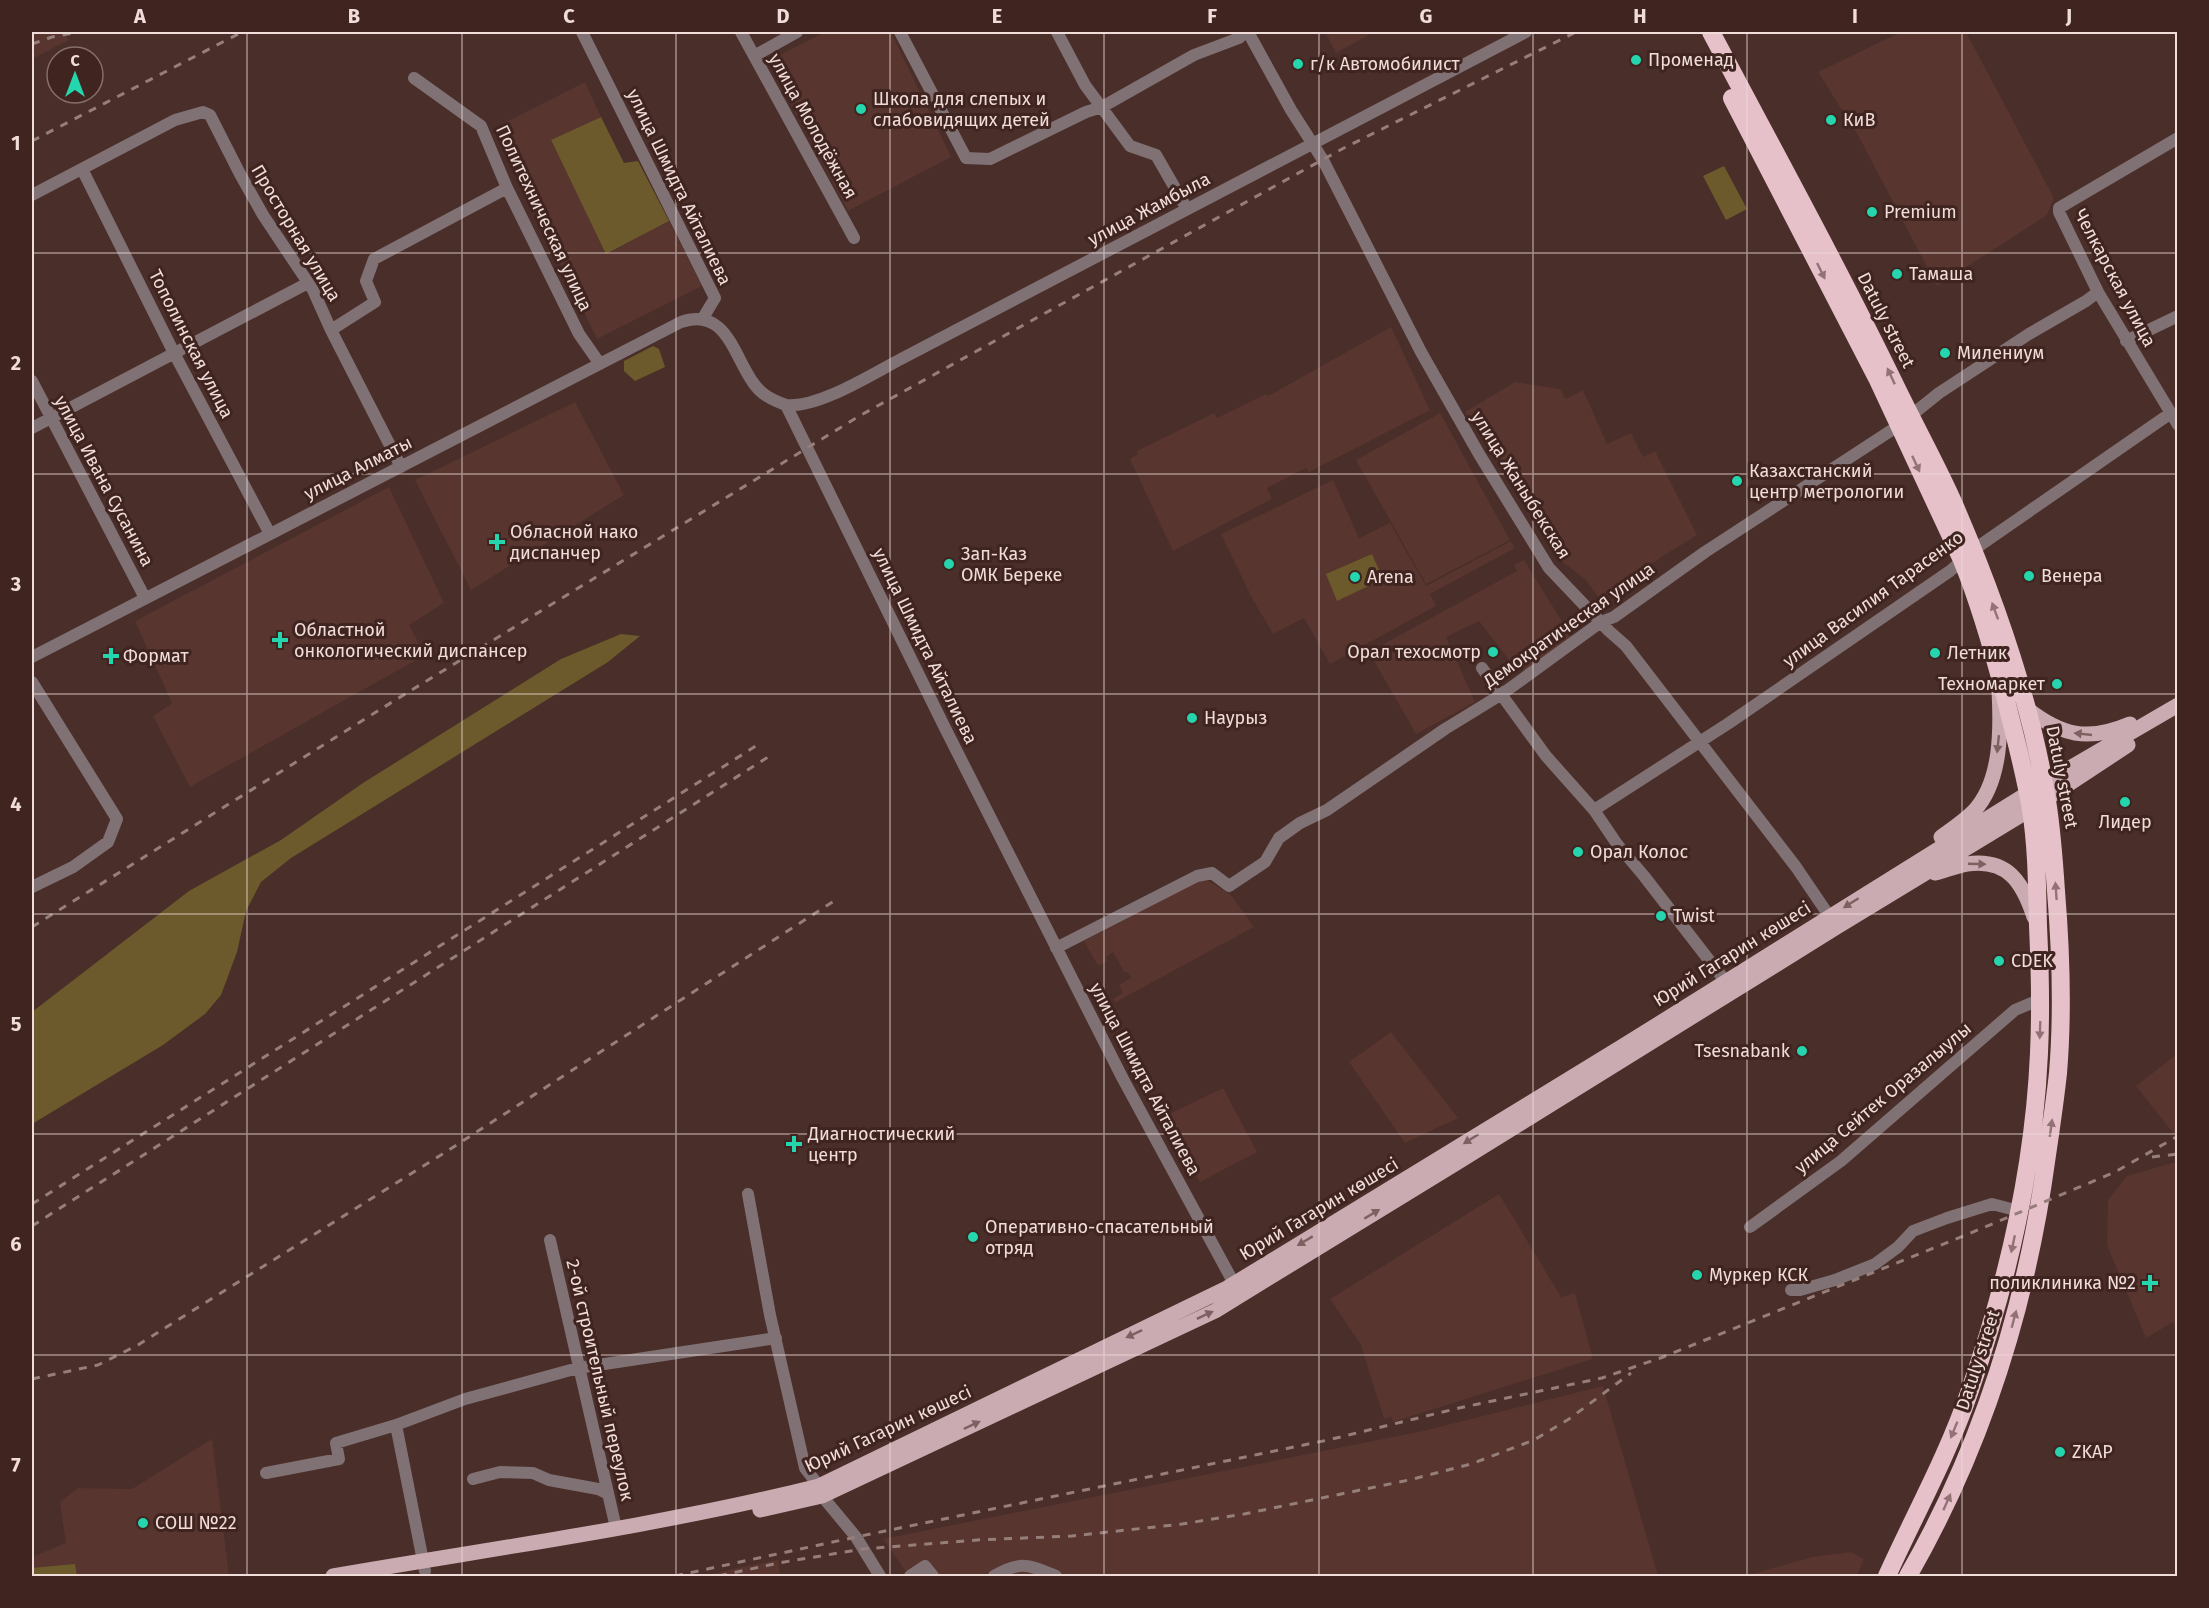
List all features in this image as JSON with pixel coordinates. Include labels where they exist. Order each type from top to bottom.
[{"type":"highway","name":"Datuly street","points":[[1699,32],[1877,378],[1905,421]]},
{"type":"highway","name":"Datuly street","points":[[1711,32],[1905,421],[1998,618],[2025,707],[2045,791],[2052,832],[2059,928],[2061,1004],[2058,1072],[2040,1204],[2004,1357],[1986,1410],[1939,1520],[1908,1576]]},
{"type":"highway","name":"Datuly street","points":[[1887,1576],[1942,1461],[1969,1394],[2001,1290],[2030,1150],[2039,1055],[2041,999],[2030,802],[1996,665],[1974,591],[1967,556]]},
{"type":"highway","points":[[2038,929],[2059,928]]},
{"type":"highway","points":[[1902,1544],[1921,1554]]},
{"type":"main road","points":[[1901,872],[1923,850],[1975,810],[1988,788],[1999,742],[2000,703],[1996,665]]},
{"type":"main road","points":[[2025,707],[2065,731],[2095,735],[2106,734],[2178,705]]},
{"type":"main road","name":"Юрий Гагарин көшесі","points":[[333,1576],[424,1566],[688,1524],[781,1506],[820,1491],[1215,1311],[1238,1289],[1726,982],[1833,921],[1920,876],[2178,705]]},
{"type":"main road","name":"Юрий Гагарин көшесі","points":[[2045,791],[2178,716]]},
{"type":"main road","name":"Юрий Гагарин көшесі","points":[[1238,1289],[1833,921],[1901,872],[2030,802]]},
{"type":"main road","points":[[1920,876],[1970,863],[1999,868],[2013,876],[2023,887],[2038,929]]},
{"type":"main road","name":"Юрий Гагарин көшесі","points":[[391,1576],[424,1566],[776,1497],[820,1491]]},
{"type":"street","name":"улица Шмидта Айталиева","points":[[582,32],[714,297],[703,318]]},
{"type":"street","name":"улица Молодёжная","points":[[741,32],[854,238]]},
{"type":"street","points":[[754,56],[797,32]]},
{"type":"street","points":[[900,32],[966,158],[990,159],[1065,122],[1102,107],[1185,59],[1239,38],[1247,32]]},
{"type":"street","points":[[1057,32],[1085,85],[1130,146],[1156,155],[1187,209]]},
{"type":"street","name":"улица Жаныбекская","points":[[1247,32],[1312,144],[1421,352],[1479,454],[1549,568],[1626,646],[1794,864],[1833,921]]},
{"type":"street","name":"улица Жамбыла","points":[[786,405],[795,406],[816,401],[901,359],[1526,32]]},
{"type":"street","name":"Политехническая улица","points":[[414,78],[481,126],[507,188],[579,334],[600,364]]},
{"type":"street","name":"Просторная улица","points":[[82,169],[175,120],[203,112],[210,115],[263,215],[308,283],[400,467]]},
{"type":"street","name":"Челкарская улица","points":[[2178,138],[2059,208],[2098,292],[2178,425]]},
{"type":"street","points":[[32,195],[82,169]]},
{"type":"street","name":"Тополинская улица","points":[[82,169],[174,353],[270,534]]},
{"type":"street","points":[[331,330],[375,302],[366,281],[374,260],[507,188]]},
{"type":"street","points":[[32,428],[308,283]]},
{"type":"street","name":"Демократическая улица","points":[[1056,948],[1197,876],[1212,873],[1229,886],[1265,862],[1279,838],[1300,823],[1327,810],[1445,729],[1502,694],[1601,622],[1614,617],[1705,552],[1905,421],[1968,374],[2098,292]]},
{"type":"street","points":[[2126,341],[2178,316]]},
{"type":"street","name":"улица Алматы","points":[[32,657],[681,322],[703,318]]},
{"type":"street","points":[[703,318],[724,332],[753,382],[762,393],[786,405]]},
{"type":"street","name":"улица Ивана Сусанина","points":[[32,381],[145,598]]},
{"type":"street","name":"улица Шмидта Айталиева","points":[[786,405],[1056,948],[1143,1117],[1238,1289]]},
{"type":"street","name":"улица Василия Тарасенко","points":[[1594,810],[1699,743],[1950,571],[1967,556],[2171,413]]},
{"type":"street","points":[[1482,668],[1546,756],[1594,810],[1617,844],[1726,982]]},
{"type":"street","points":[[32,682],[117,819],[108,842],[72,867],[32,887]]},
{"type":"street","name":"улица Сейтек Оразалыулы","points":[[1750,1227],[1841,1161],[2015,1010],[2041,999]]},
{"type":"street","points":[[748,1194],[776,1338],[805,1468],[856,1537],[880,1576]]},
{"type":"street","points":[[1791,1290],[1800,1290],[1835,1280],[1875,1264],[1898,1247],[1913,1231],[1947,1218],[1992,1204],[2019,1211]]},
{"type":"street","name":"2-ой строительный переулок","points":[[550,1240],[616,1528]]},
{"type":"street","points":[[266,1473],[339,1459],[336,1443],[396,1425],[465,1399],[578,1368],[776,1338]]},
{"type":"street","points":[[396,1425],[424,1566]]},
{"type":"street","points":[[472,1479],[500,1472],[533,1473],[549,1480],[598,1489],[608,1494]]},
{"type":"street","points":[[994,1576],[1007,1569],[1029,1565],[1056,1576]]},
{"type":"street","points":[[910,1576],[925,1566],[933,1576]]},
{"type":"shaded area","points":[[32,32],[63,32],[69,40],[59,45],[45,45],[45,52],[32,59]]},
{"type":"shaded area","name":"Школа для слепых и слабовидящих детей","points":[[825,32],[891,32],[951,157],[848,211],[768,61]]},
{"type":"shaded area","points":[[1325,32],[1367,32],[1369,35],[1336,53]]},
{"type":"shaded area","points":[[1901,32],[1966,32],[2054,198],[2047,215],[1937,286],[1859,137],[1818,72]]},
{"type":"shaded area","points":[[585,82],[601,117],[551,141],[607,254],[669,221],[702,286],[597,339],[494,128]]},
{"type":"shaded area","points":[[601,117],[624,163],[638,161],[669,221],[606,254],[551,140]]},
{"type":"shaded area","points":[[1724,166],[1747,209],[1726,220],[1703,176]]},
{"type":"shaded area","points":[[1391,327],[1430,410],[1309,472],[1306,468],[1267,488],[1272,499],[1173,551],[1130,459],[1138,454],[1137,451],[1214,413],[1217,418],[1266,394],[1268,396]]},
{"type":"shaded area","points":[[653,346],[659,349],[665,367],[635,381],[624,371],[624,361]]},
{"type":"shaded area","points":[[1515,382],[1560,389],[1566,399],[1583,390],[1607,444],[1631,433],[1643,457],[1655,451],[1697,535],[1660,558],[1601,601],[1586,580],[1557,558],[1465,412]]},
{"type":"shaded area","name":"Обласной нако диспанчер","points":[[575,402],[624,495],[471,590],[415,480]]},
{"type":"shaded area","points":[[1440,413],[1510,540],[1426,584],[1356,460]]},
{"type":"shaded area","points":[[1333,480],[1359,538],[1390,523],[1426,586],[1511,541],[1515,548],[1430,594],[1436,606],[1330,664],[1304,618],[1273,634],[1252,598],[1221,534]]},
{"type":"shaded area","name":"Областной онкологический диспансер","points":[[389,487],[444,603],[409,625],[425,655],[190,787],[153,716],[172,703],[135,621]]},
{"type":"shaded area","name":"Arena","points":[[1372,554],[1383,579],[1337,601],[1326,574]]},
{"type":"shaded area","points":[[1524,560],[1577,646],[1529,679],[1517,661],[1512,664],[1479,621],[1446,637],[1475,702],[1416,734],[1369,652],[1517,571],[1514,565]]},
{"type":"shaded area","points":[[621,634],[640,636],[608,662],[291,858],[261,882],[246,911],[237,952],[221,995],[205,1014],[163,1045],[32,1124],[32,1012],[189,891],[281,840],[363,783],[561,659]]},
{"type":"shaded area","points":[[1204,878],[1231,895],[1254,927],[1116,1002],[1113,999],[1123,993],[1119,985],[1131,978],[1127,972],[1125,973],[1113,952],[1106,957],[1108,961],[1098,966],[1084,941]]},
{"type":"shaded area","points":[[1391,1032],[1458,1118],[1405,1143],[1349,1062]]},
{"type":"shaded area","points":[[2177,1054],[2177,1138],[2136,1086]]},
{"type":"shaded area","points":[[1223,1088],[1257,1152],[1200,1182],[1163,1117]]},
{"type":"shaded area","name":"поликлиника №2","points":[[2178,1163],[2177,1332],[2173,1322],[2146,1338],[2107,1245],[2108,1200],[2127,1176]]},
{"type":"shaded area","points":[[1499,1194],[1561,1297],[1575,1293],[1593,1359],[1393,1422],[1391,1417],[1384,1419],[1361,1345],[1330,1299]]},
{"type":"shaded area","points":[[1603,1386],[1658,1576],[909,1576],[883,1539],[1423,1431]]},
{"type":"shaded area","name":"СОШ №22","points":[[212,1439],[229,1576],[32,1576],[32,1557],[66,1543],[60,1502],[78,1488],[132,1489]]},
{"type":"shaded area","points":[[1851,1552],[1864,1559],[1857,1576],[1745,1576],[1812,1557]]},
{"type":"shaded area","points":[[778,1560],[780,1576],[703,1576],[742,1567]]},
{"type":"shaded area","points":[[75,1564],[77,1576],[32,1576],[32,1568]]},
{"type":"railway","points":[[32,44],[78,32]]},
{"type":"railway","points":[[32,141],[242,32]]},
{"type":"railway","points":[[32,927],[397,699],[861,415],[1342,149],[1576,32]]},
{"type":"railway","points":[[32,1204],[759,744]]},
{"type":"railway","points":[[32,1226],[768,757]]},
{"type":"railway","points":[[32,1379],[98,1365],[138,1345],[441,1155],[834,901]]},
{"type":"railway","points":[[675,1576],[1328,1440],[1459,1408],[1602,1378],[1663,1357],[1966,1235],[2115,1172],[2178,1136]]},
{"type":"railway","points":[[2152,1157],[2178,1154]]},
{"type":"railway","points":[[719,1576],[778,1563],[863,1549],[977,1540],[1072,1536],[1182,1524],[1244,1514],[1409,1480],[1471,1464],[1534,1440],[1569,1419],[1631,1373]]},
{"type":"place","name":"Променад","points":[[1636,60]]},
{"type":"place","name":"г/к Автомобилист","points":[[1298,64]]},
{"type":"place","name":"Школа для слепых и слабовидящих детей","points":[[861,109]]},
{"type":"place","name":"КиВ","points":[[1831,120]]},
{"type":"place","name":"Premium","points":[[1872,212]]},
{"type":"place","name":"Тамаша","points":[[1897,274]]},
{"type":"place","name":"Милениум","points":[[1945,353]]},
{"type":"place","name":"Казахстанский центр метрологии","points":[[1737,481]]},
{"type":"place","name":"Обласной нако диспанчер","points":[[497,542]]},
{"type":"place","name":"Зап-Каз ОМК Береке","points":[[949,564]]},
{"type":"place","name":"Венера","points":[[2029,576]]},
{"type":"place","name":"Arena","points":[[1355,577]]},
{"type":"place","name":"Областной онкологический диспансер","points":[[280,640]]},
{"type":"place","name":"Орал техосмотр","points":[[1493,652]]},
{"type":"place","name":"Летник","points":[[1935,653]]},
{"type":"place","name":"Формат","points":[[111,656]]},
{"type":"place","name":"Техномаркет","points":[[2057,684]]},
{"type":"place","name":"Наурыз","points":[[1192,718]]},
{"type":"place","name":"Лидер","points":[[2125,802]]},
{"type":"place","name":"Орал Колос","points":[[1578,852]]},
{"type":"place","name":"Twist","points":[[1661,916]]},
{"type":"place","name":"CDEK","points":[[1999,961]]},
{"type":"place","name":"Tsesnabank","points":[[1802,1051]]},
{"type":"place","name":"Диагностический центр","points":[[794,1144]]},
{"type":"place","name":"Оперативно-спасательный отряд","points":[[973,1237]]},
{"type":"place","name":"Муркер КСК","points":[[1697,1275]]},
{"type":"place","name":"поликлиника №2","points":[[2150,1283]]},
{"type":"place","name":"ZKAP","points":[[2060,1452]]},
{"type":"place","name":"СОШ №22","points":[[143,1523]]}]
